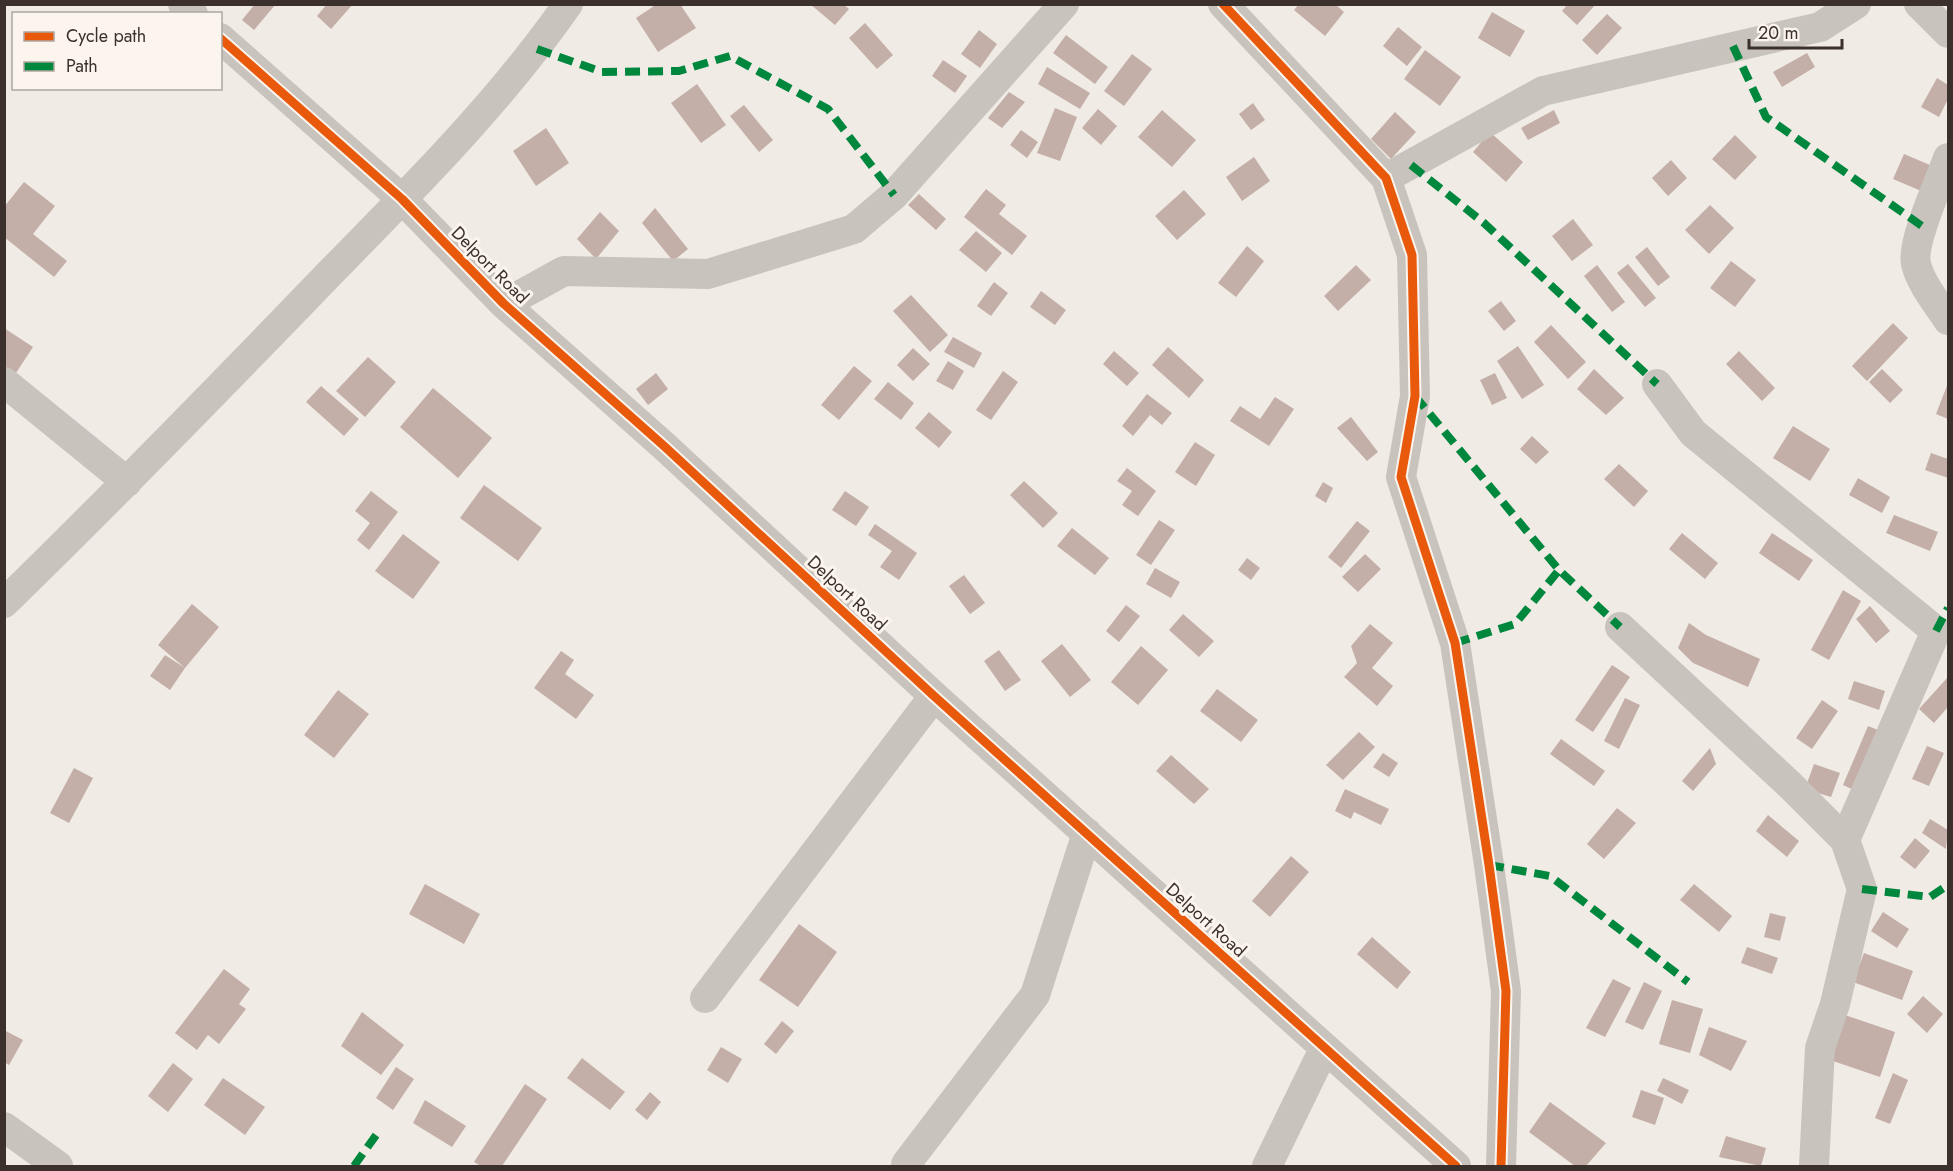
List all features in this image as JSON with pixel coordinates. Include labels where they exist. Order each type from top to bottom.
[{"type":"street","points":[[4,603],[127,482],[402,199],[537,49],[568,4]]},
{"type":"street","points":[[504,304],[564,271],[708,274],[854,229],[894,195],[1064,4]]},
{"type":"street","points":[[1223,4],[1386,178],[1412,255],[1415,396],[1401,477],[1455,643],[1506,991],[1501,1167]]},
{"type":"street","points":[[1386,178],[1543,91],[1820,27],[1856,4]]},
{"type":"street","points":[[1919,4],[1948,33]]},
{"type":"street","name":"Delport Road","points":[[222,40],[402,199],[504,304],[664,446],[934,696],[1456,1167]]},
{"type":"street","points":[[1948,158],[1922,226],[1916,262],[1928,292],[1948,320]]},
{"type":"street","points":[[4,382],[127,482]]},
{"type":"street","points":[[1657,384],[1693,433],[1935,631],[1845,840]]},
{"type":"street","points":[[1620,627],[1790,785],[1845,840],[1862,889],[1835,1004],[1820,1048],[1814,1167]]},
{"type":"street","points":[[705,998],[934,696]]},
{"type":"street","points":[[906,1164],[1035,994],[1087,833]]},
{"type":"street","points":[[1267,1167],[1324,1049]]},
{"type":"street","points":[[4,1128],[58,1167]]},
{"type":"building","points":[[255,4],[276,4],[254,30],[242,20]]},
{"type":"building","points":[[327,4],[353,4],[331,29],[317,16]]},
{"type":"building","points":[[657,4],[680,4],[696,28],[658,52],[636,18]]},
{"type":"building","points":[[810,4],[843,4],[849,9],[835,25]]},
{"type":"building","points":[[1299,4],[1335,4],[1344,12],[1325,36],[1294,10]]},
{"type":"building","points":[[1568,4],[1596,4],[1577,25],[1562,11]]},
{"type":"building","points":[[1492,12],[1525,31],[1510,57],[1478,38]]},
{"type":"building","points":[[1607,14],[1622,28],[1597,55],[1582,40]]},
{"type":"building","points":[[865,23],[893,55],[877,69],[849,38]]},
{"type":"building","points":[[1398,27],[1422,47],[1407,66],[1383,46]]},
{"type":"building","points":[[979,30],[997,44],[980,68],[961,54]]},
{"type":"building","points":[[1066,35],[1108,67],[1095,84],[1053,53]]},
{"type":"building","points":[[1425,50],[1461,77],[1440,106],[1404,79]]},
{"type":"building","points":[[1807,53],[1815,67],[1782,87],[1773,72]]},
{"type":"building","points":[[1132,54],[1152,69],[1124,106],[1104,91]]},
{"type":"building","points":[[943,60],[967,76],[955,93],[932,76]]},
{"type":"building","points":[[1047,67],[1090,93],[1080,109],[1038,84]]},
{"type":"building","points":[[1937,78],[1948,85],[1948,99],[1939,117],[1921,107]]},
{"type":"building","points":[[697,84],[726,125],[701,143],[671,103]]},
{"type":"building","points":[[1009,92],[1025,102],[1002,128],[988,118]]},
{"type":"building","points":[[1253,103],[1265,120],[1251,130],[1239,114]]},
{"type":"building","points":[[744,105],[773,140],[759,152],[730,116]]},
{"type":"building","points":[[1055,108],[1077,117],[1060,161],[1037,153]]},
{"type":"building","points":[[1098,109],[1117,126],[1101,145],[1082,128]]},
{"type":"building","points":[[1162,110],[1196,140],[1172,167],[1138,137]]},
{"type":"building","points":[[1554,110],[1560,123],[1528,140],[1521,128]]},
{"type":"building","points":[[1395,112],[1416,132],[1391,159],[1371,139]]},
{"type":"building","points":[[546,128],[569,163],[536,186],[513,151]]},
{"type":"building","points":[[1021,130],[1038,142],[1027,158],[1010,145]]},
{"type":"building","points":[[1490,132],[1523,162],[1506,182],[1473,152]]},
{"type":"building","points":[[1735,135],[1757,157],[1735,180],[1712,159]]},
{"type":"building","points":[[1904,154],[1937,168],[1926,193],[1893,179]]},
{"type":"building","points":[[1254,157],[1270,181],[1242,201],[1226,177]]},
{"type":"building","points":[[1671,160],[1687,178],[1668,196],[1652,178]]},
{"type":"building","points":[[24,182],[55,206],[33,234],[67,261],[54,277],[4,237],[4,207]]},
{"type":"building","points":[[986,189],[1006,205],[999,214],[1027,236],[1012,255],[964,217]]},
{"type":"building","points":[[1184,190],[1206,214],[1177,240],[1155,216]]},
{"type":"building","points":[[919,194],[946,219],[936,230],[908,205]]},
{"type":"building","points":[[1710,205],[1734,228],[1709,254],[1685,230]]},
{"type":"building","points":[[655,208],[688,249],[673,261],[642,223]]},
{"type":"building","points":[[600,212],[619,231],[596,259],[577,239]]},
{"type":"building","points":[[1573,219],[1593,245],[1572,261],[1552,236]]},
{"type":"building","points":[[976,231],[1002,253],[986,272],[959,250]]},
{"type":"building","points":[[1247,246],[1264,261],[1236,297],[1218,283]]},
{"type":"building","points":[[1647,247],[1670,277],[1658,286],[1635,257]]},
{"type":"building","points":[[1731,261],[1756,280],[1735,307],[1710,288]]},
{"type":"building","points":[[1628,264],[1656,298],[1645,307],[1617,273]]},
{"type":"building","points":[[1356,265],[1371,280],[1338,311],[1324,296]]},
{"type":"building","points":[[1597,265],[1625,302],[1612,312],[1584,276]]},
{"type":"building","points":[[994,282],[1008,293],[991,316],[977,306]]},
{"type":"building","points":[[1041,291],[1066,310],[1055,325],[1030,307]]},
{"type":"building","points":[[911,295],[948,335],[930,352],[893,311]]},
{"type":"building","points":[[1501,301],[1516,321],[1504,331],[1488,311]]},
{"type":"building","points":[[1893,323],[1908,338],[1867,381],[1852,366]]},
{"type":"building","points":[[1551,325],[1586,362],[1568,379],[1534,342]]},
{"type":"building","points":[[4,328],[33,347],[14,376],[4,370]]},
{"type":"building","points":[[953,337],[982,353],[974,368],[944,352]]},
{"type":"building","points":[[1518,346],[1544,385],[1522,399],[1497,361]]},
{"type":"building","points":[[1168,347],[1204,380],[1189,398],[1152,365]]},
{"type":"building","points":[[913,348],[930,364],[913,381],[897,365]]},
{"type":"building","points":[[1114,351],[1139,373],[1127,386],[1103,364]]},
{"type":"building","points":[[1739,351],[1775,388],[1762,401],[1726,364]]},
{"type":"building","points":[[368,357],[396,382],[365,417],[336,391]]},
{"type":"building","points":[[948,361],[964,371],[953,390],[936,381]]},
{"type":"building","points":[[854,366],[872,381],[839,420],[821,405]]},
{"type":"building","points":[[1594,369],[1624,398],[1606,415],[1577,389]]},
{"type":"building","points":[[1882,369],[1903,390],[1890,403],[1869,382]]},
{"type":"building","points":[[1003,371],[1018,382],[991,420],[976,410]]},
{"type":"building","points":[[656,373],[668,389],[648,405],[636,389]]},
{"type":"building","points":[[1495,373],[1507,398],[1492,405],[1480,380]]},
{"type":"building","points":[[888,382],[914,403],[901,420],[874,399]]},
{"type":"building","points":[[1948,383],[1948,419],[1936,414]]},
{"type":"building","points":[[321,386],[359,419],[344,436],[306,402]]},
{"type":"building","points":[[433,388],[492,438],[458,478],[400,427]]},
{"type":"building","points":[[1147,394],[1172,413],[1162,425],[1150,415],[1133,436],[1122,426]]},
{"type":"building","points":[[1275,397],[1294,409],[1269,446],[1230,421],[1240,406],[1260,419]]},
{"type":"building","points":[[929,412],[952,432],[939,448],[915,428]]},
{"type":"building","points":[[1351,417],[1378,452],[1367,461],[1337,428]]},
{"type":"building","points":[[1793,426],[1830,449],[1810,481],[1773,458]]},
{"type":"building","points":[[1532,436],[1549,452],[1536,464],[1520,449]]},
{"type":"building","points":[[1195,442],[1215,455],[1196,486],[1175,472]]},
{"type":"building","points":[[1931,453],[1948,459],[1948,478],[1925,470]]},
{"type":"building","points":[[1619,464],[1648,491],[1634,507],[1604,479]]},
{"type":"building","points":[[1127,468],[1156,491],[1138,516],[1122,505],[1132,491],[1117,481]]},
{"type":"building","points":[[1858,478],[1890,497],[1882,513],[1849,495]]},
{"type":"building","points":[[1024,481],[1058,513],[1043,528],[1010,495]]},
{"type":"building","points":[[1323,482],[1333,488],[1326,503],[1315,496]]},
{"type":"building","points":[[484,485],[542,528],[518,561],[460,518]]},
{"type":"building","points":[[371,491],[398,512],[369,550],[357,540],[370,523],[355,511]]},
{"type":"building","points":[[845,491],[869,507],[856,526],[832,510]]},
{"type":"building","points":[[1894,515],[1938,532],[1930,551],[1886,533]]},
{"type":"building","points":[[1159,520],[1175,530],[1151,565],[1136,555]]},
{"type":"building","points":[[1357,521],[1370,531],[1341,568],[1328,557]]},
{"type":"building","points":[[875,524],[917,553],[899,580],[880,567],[892,551],[868,535]]},
{"type":"building","points":[[1072,528],[1109,558],[1095,575],[1057,546]]},
{"type":"building","points":[[1682,533],[1718,563],[1705,579],[1669,549]]},
{"type":"building","points":[[1772,533],[1813,560],[1799,581],[1759,553]]},
{"type":"building","points":[[403,534],[440,562],[413,599],[375,571]]},
{"type":"building","points":[[1365,554],[1381,569],[1358,592],[1342,577]]},
{"type":"building","points":[[1247,558],[1260,568],[1251,580],[1238,570]]},
{"type":"building","points":[[1155,568],[1180,582],[1171,598],[1146,584]]},
{"type":"building","points":[[964,575],[985,603],[970,614],[949,586]]},
{"type":"building","points":[[1843,590],[1861,601],[1829,660],[1811,650]]},
{"type":"building","points":[[192,604],[219,627],[185,668],[158,645]]},
{"type":"building","points":[[1126,605],[1140,616],[1119,642],[1106,631]]},
{"type":"building","points":[[1870,606],[1890,631],[1876,643],[1856,619]]},
{"type":"building","points":[[1183,614],[1214,641],[1199,657],[1169,630]]},
{"type":"building","points":[[1689,623],[1706,635],[1760,659],[1748,687],[1693,663],[1678,648]]},
{"type":"building","points":[[1370,624],[1393,643],[1372,668],[1393,686],[1377,706],[1344,677],[1357,663],[1351,646]]},
{"type":"building","points":[[1062,644],[1091,680],[1070,697],[1041,661]]},
{"type":"building","points":[[1141,646],[1168,670],[1138,705],[1111,682]]},
{"type":"building","points":[[999,650],[1021,680],[1005,691],[984,661]]},
{"type":"building","points":[[561,651],[574,660],[565,674],[594,695],[576,719],[534,688]]},
{"type":"building","points":[[165,655],[185,668],[170,690],[150,676]]},
{"type":"building","points":[[1612,665],[1630,677],[1593,732],[1575,720]]},
{"type":"building","points":[[1948,677],[1948,707],[1934,723],[1919,709]]},
{"type":"building","points":[[1854,681],[1885,691],[1879,710],[1848,699]]},
{"type":"building","points":[[1217,689],[1258,720],[1241,742],[1200,711]]},
{"type":"building","points":[[338,690],[369,714],[334,758],[304,735]]},
{"type":"building","points":[[1625,698],[1640,705],[1619,749],[1604,741]]},
{"type":"building","points":[[1822,700],[1838,711],[1812,749],[1796,738]]},
{"type":"building","points":[[1868,726],[1883,732],[1858,792],[1843,785]]},
{"type":"building","points":[[1359,732],[1375,747],[1343,780],[1326,765]]},
{"type":"building","points":[[1561,739],[1605,771],[1594,786],[1550,754]]},
{"type":"building","points":[[1927,746],[1944,753],[1929,786],[1912,779]]},
{"type":"building","points":[[1710,748],[1716,764],[1693,791],[1682,781]]},
{"type":"building","points":[[1383,753],[1398,763],[1389,777],[1373,767]]},
{"type":"building","points":[[1171,755],[1209,789],[1194,804],[1156,771]]},
{"type":"building","points":[[1814,764],[1840,773],[1831,797],[1805,789]]},
{"type":"building","points":[[74,768],[93,778],[69,823],[50,813]]},
{"type":"building","points":[[1345,789],[1389,809],[1381,825],[1354,812],[1351,819],[1335,811]]},
{"type":"building","points":[[1617,808],[1636,823],[1604,859],[1587,844]]},
{"type":"building","points":[[1768,815],[1799,841],[1787,857],[1756,831]]},
{"type":"building","points":[[1930,819],[1948,830],[1946,849],[1922,833]]},
{"type":"building","points":[[1915,838],[1930,851],[1915,869],[1900,857]]},
{"type":"building","points":[[1291,856],[1309,872],[1270,917],[1252,901]]},
{"type":"building","points":[[425,884],[480,914],[464,944],[409,914]]},
{"type":"building","points":[[1694,884],[1732,916],[1719,932],[1680,900]]},
{"type":"building","points":[[1883,912],[1909,929],[1897,948],[1871,931]]},
{"type":"building","points":[[1770,913],[1786,917],[1780,941],[1764,937]]},
{"type":"building","points":[[799,924],[837,952],[798,1007],[759,980]]},
{"type":"building","points":[[1372,937],[1411,972],[1397,989],[1357,954]]},
{"type":"building","points":[[1747,947],[1778,958],[1772,974],[1741,963]]},
{"type":"building","points":[[1864,953],[1913,971],[1902,1000],[1853,982]]},
{"type":"building","points":[[224,969],[250,989],[239,1004],[246,1009],[219,1044],[208,1035],[197,1050],[175,1033]]},
{"type":"building","points":[[1613,979],[1631,988],[1605,1037],[1586,1028]]},
{"type":"building","points":[[1644,982],[1662,991],[1643,1030],[1625,1022]]},
{"type":"building","points":[[1923,996],[1943,1014],[1927,1033],[1907,1014]]},
{"type":"building","points":[[1672,1000],[1703,1009],[1690,1053],[1659,1044]]},
{"type":"building","points":[[362,1012],[404,1045],[381,1075],[341,1046]]},
{"type":"building","points":[[1842,1014],[1895,1032],[1880,1077],[1827,1059]]},
{"type":"building","points":[[782,1021],[794,1031],[776,1054],[764,1044]]},
{"type":"building","points":[[1709,1027],[1747,1041],[1731,1071],[1699,1055]]},
{"type":"building","points":[[4,1030],[23,1040],[9,1065],[4,1062]]},
{"type":"building","points":[[721,1047],[742,1059],[728,1083],[707,1070]]},
{"type":"building","points":[[582,1058],[625,1092],[610,1110],[567,1078]]},
{"type":"building","points":[[173,1063],[193,1079],[168,1112],[148,1096]]},
{"type":"building","points":[[396,1067],[414,1079],[393,1110],[376,1098]]},
{"type":"building","points":[[1893,1073],[1908,1080],[1890,1124],[1875,1118]]},
{"type":"building","points":[[223,1078],[265,1107],[245,1135],[204,1105]]},
{"type":"building","points":[[1663,1078],[1689,1090],[1682,1104],[1657,1091]]},
{"type":"building","points":[[525,1084],[547,1099],[502,1166],[481,1166],[474,1162]]},
{"type":"building","points":[[1641,1090],[1664,1098],[1655,1125],[1632,1117]]},
{"type":"building","points":[[650,1092],[661,1102],[647,1120],[635,1110]]},
{"type":"building","points":[[425,1100],[466,1126],[452,1147],[413,1123]]},
{"type":"building","points":[[1550,1102],[1606,1143],[1586,1166],[1575,1166],[1529,1132]]},
{"type":"building","points":[[1726,1136],[1766,1148],[1761,1166],[1719,1157]]},
{"type":"marked path","points":[[1733,46],[1766,117],[1922,226]]},
{"type":"marked path","points":[[537,49],[602,72],[679,71],[730,56],[828,109],[894,195]]},
{"type":"marked path","points":[[1411,165],[1484,223],[1657,384]]},
{"type":"marked path","points":[[1415,396],[1559,570],[1620,627]]},
{"type":"marked path","points":[[1455,643],[1515,624],[1559,570]]},
{"type":"marked path","points":[[1936,631],[1948,608]]},
{"type":"marked path","points":[[1489,865],[1550,876],[1688,982]]},
{"type":"marked path","points":[[1862,889],[1930,897],[1948,885]]},
{"type":"marked path","points":[[354,1166],[379,1131]]},
{"type":"cycle path","points":[[1223,4],[1386,178],[1412,255],[1415,396],[1401,477],[1455,643],[1489,865],[1506,991],[1501,1166]]},
{"type":"cycle path","points":[[222,40],[402,199],[504,304],[664,446],[934,696],[1456,1166]]}]
